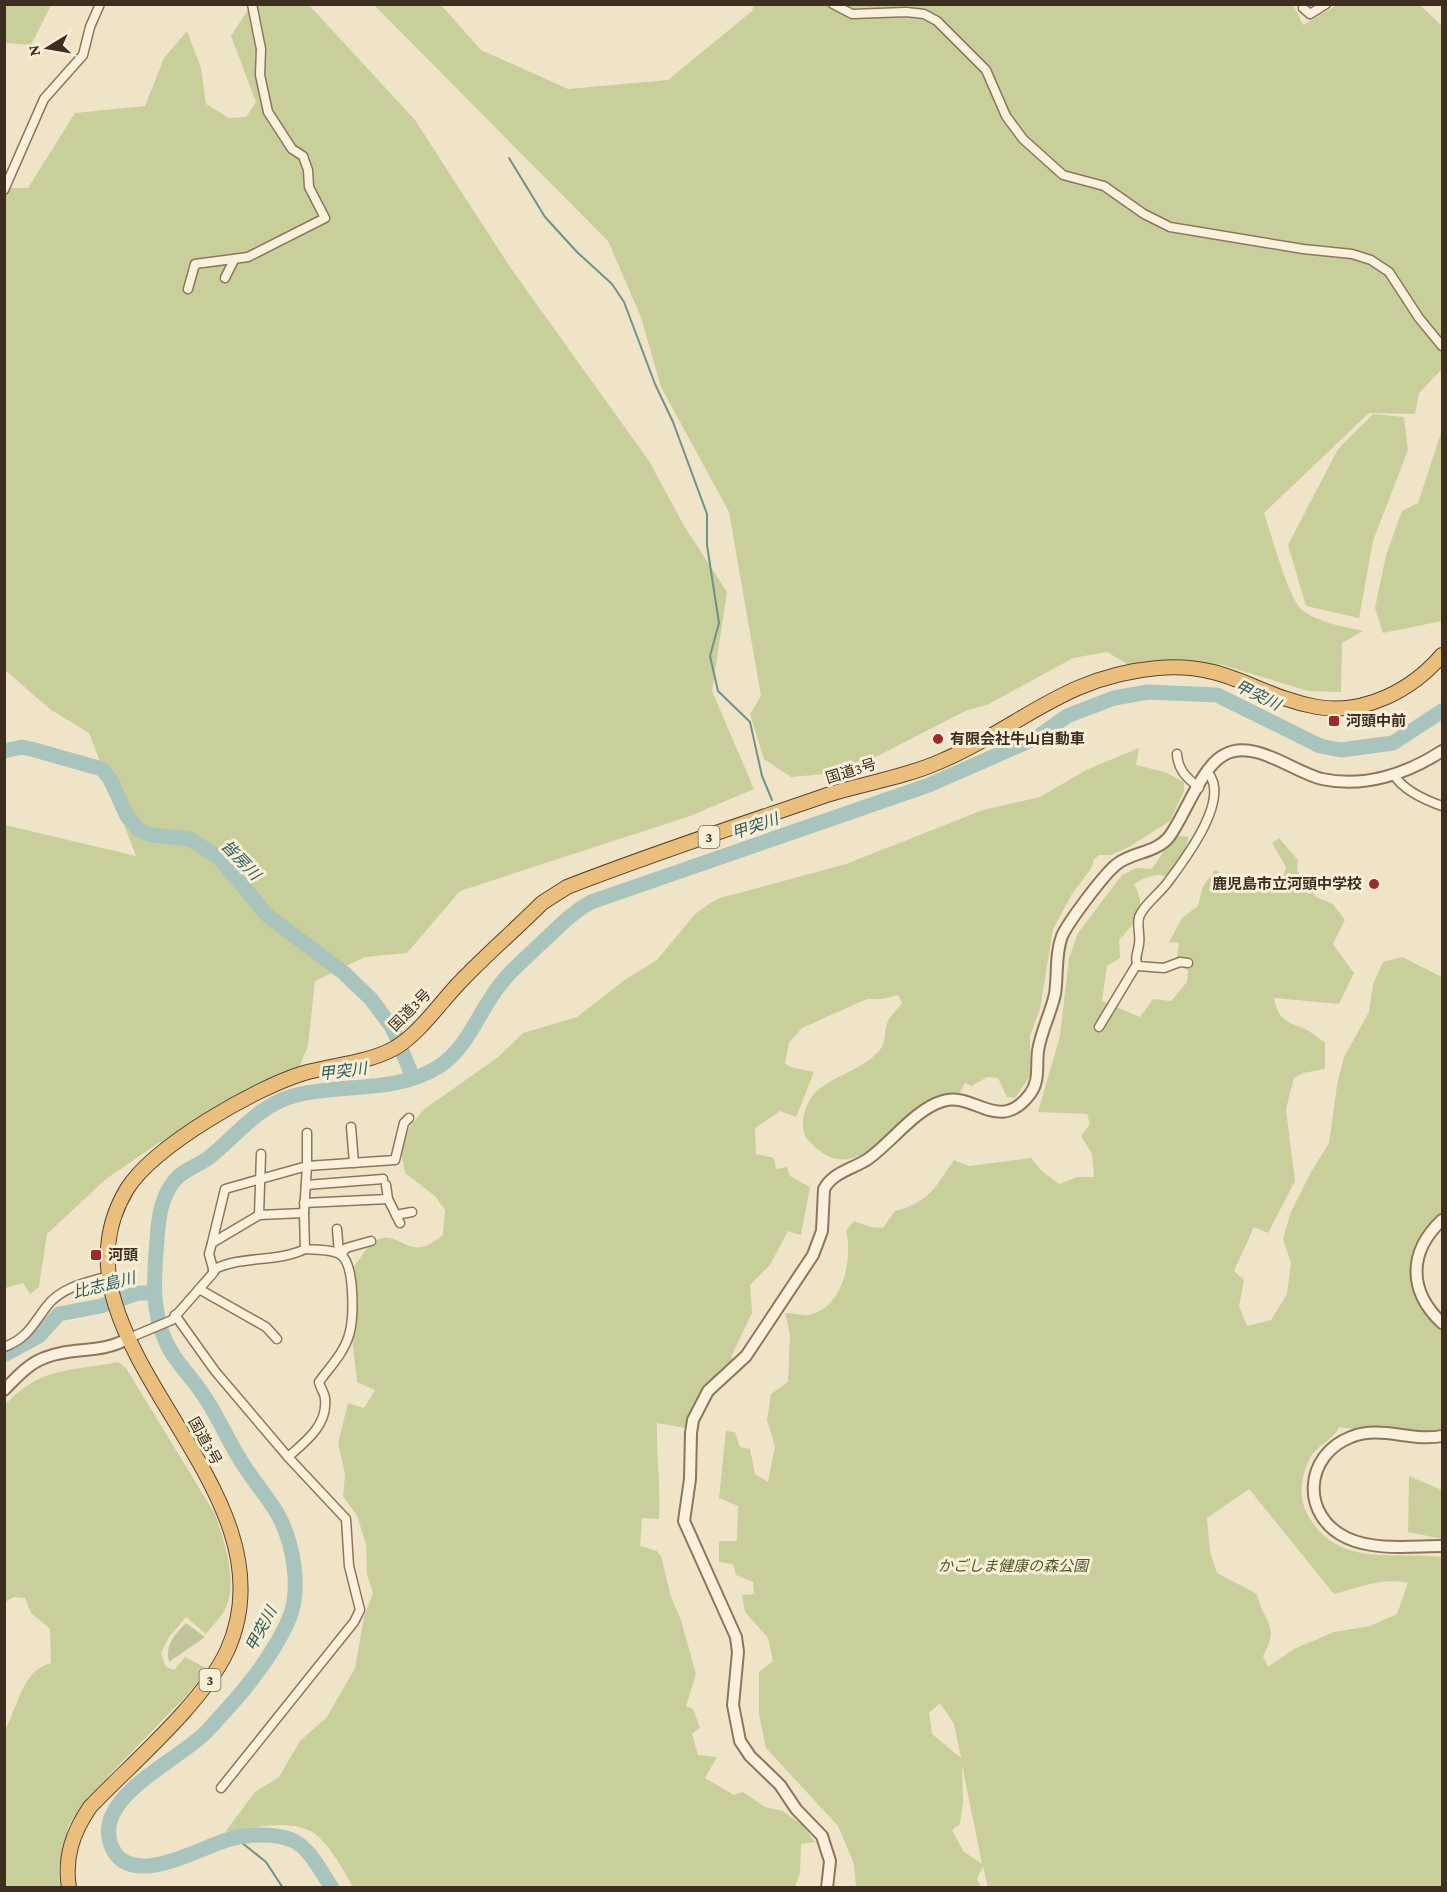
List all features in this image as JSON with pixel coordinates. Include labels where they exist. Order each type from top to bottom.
[{"type":"highway","name":"国道3号","points":[[69,1887],[67,1875],[69,1850],[77,1826],[90,1807],[210,1680],[228,1648],[240,1605],[240,1562],[222,1506],[137,1356],[134,1336],[118,1311],[109,1276],[111,1234],[117,1210],[133,1180],[154,1158],[257,1091],[301,1074],[394,1048],[542,903],[567,887],[831,794],[939,763],[1063,693],[1106,676],[1158,668],[1199,668],[1240,679],[1299,702],[1333,708],[1356,706],[1396,693],[1429,670],[1443,655]]},
{"type":"street","points":[[4,190],[44,99],[83,55],[90,27],[100,4]]},
{"type":"street","points":[[188,290],[195,264],[248,257],[325,218],[309,187],[303,156],[285,141],[268,112],[260,75],[261,49],[252,4]]},
{"type":"street","points":[[833,4],[852,14],[906,12],[924,14],[937,21],[986,70],[1006,116],[1023,139],[1063,175],[1104,186],[1144,214],[1170,227],[1303,249],[1352,254],[1371,260],[1389,272],[1419,318],[1443,346]]},
{"type":"street","points":[[1303,8],[1310,14],[1326,4]]},
{"type":"street","points":[[225,278],[234,260]]},
{"type":"street","points":[[827,1887],[830,1862],[822,1836],[796,1809],[780,1785],[750,1756],[738,1732],[732,1693],[738,1652],[736,1637],[684,1521],[690,1488],[693,1420],[708,1391],[746,1356],[813,1255],[822,1231],[824,1189],[828,1182],[867,1160],[905,1126],[940,1101],[962,1100],[995,1112],[1016,1107],[1031,1093],[1037,1081],[1042,1036],[1054,998],[1058,951],[1063,935],[1117,864],[1167,840],[1198,788],[1222,756],[1246,750],[1322,779],[1358,782],[1394,775],[1443,751]]},
{"type":"street","points":[[1177,754],[1178,765],[1183,774],[1198,788]]},
{"type":"street","points":[[1099,1027],[1137,964],[1140,913],[1168,883],[1209,821],[1215,792],[1213,778],[1208,773]]},
{"type":"street","points":[[1394,775],[1399,783],[1426,800],[1443,807]]},
{"type":"street","points":[[1137,964],[1157,968],[1180,962],[1188,963]]},
{"type":"street","points":[[4,1390],[32,1364],[43,1358],[56,1354],[101,1350],[173,1317],[214,1272],[209,1254],[225,1189],[308,1166],[395,1160],[404,1123],[409,1118]]},
{"type":"street","points":[[351,1127],[354,1163]]},
{"type":"street","points":[[305,1249],[307,1133]]},
{"type":"street","points":[[259,1215],[261,1154]]},
{"type":"street","points":[[306,1185],[385,1182],[388,1199],[398,1219],[412,1212]]},
{"type":"street","points":[[212,1243],[259,1215],[388,1199]]},
{"type":"street","points":[[1443,1220],[1425,1242],[1416,1278],[1422,1299],[1443,1323]]},
{"type":"street","points":[[337,1228],[340,1254]]},
{"type":"street","points":[[340,1254],[346,1248],[371,1241]]},
{"type":"street","points":[[213,1270],[226,1262],[269,1258],[305,1249],[340,1254],[346,1259],[350,1275],[352,1314],[349,1336],[340,1353],[318,1382],[325,1397],[325,1404],[317,1431],[288,1457]]},
{"type":"street","points":[[4,1347],[18,1342],[30,1331],[47,1306],[62,1293],[109,1276]]},
{"type":"street","points":[[199,1289],[266,1327],[277,1340]]},
{"type":"street","points":[[173,1317],[215,1371],[288,1457],[346,1519],[349,1566],[360,1610],[354,1622],[221,1788]]},
{"type":"street","points":[[1443,1436],[1428,1438],[1369,1432],[1352,1437],[1326,1453],[1316,1470],[1312,1487],[1312,1498],[1318,1512],[1331,1528],[1348,1539],[1384,1546],[1443,1546]]},
{"type":"green space","points":[[1293,4],[1303,25],[1337,5],[1420,5],[1442,26],[1442,369],[1419,393],[1415,414],[1369,413],[1264,513],[1285,579],[1301,609],[1323,621],[1363,631],[1342,643],[1341,692],[1308,691],[1223,665],[1180,659],[1129,665],[1107,652],[1073,658],[987,705],[967,710],[872,759],[837,773],[791,777],[764,759],[750,714],[761,696],[729,512],[661,387],[641,317],[608,241],[374,5],[441,5],[481,50],[568,89],[668,80],[752,11],[754,5]]},
{"type":"green space","points":[[4,5],[51,5],[31,45],[5,43]]},
{"type":"green space","points":[[251,5],[309,5],[415,120],[510,267],[649,461],[683,524],[727,592],[712,691],[754,789],[690,816],[460,891],[407,953],[365,957],[315,981],[308,1046],[297,1072],[157,1144],[106,1179],[47,1234],[39,1287],[30,1294],[23,1283],[5,1288],[5,825],[136,856],[89,733],[51,710],[5,670],[5,188],[28,188],[75,113],[145,106],[164,58],[187,31],[201,68],[206,104],[229,118],[246,117],[256,102],[231,36]]},
{"type":"green space","points":[[1373,414],[1404,417],[1408,450],[1373,541],[1359,618],[1306,606],[1288,545],[1338,449]]},
{"type":"green space","points":[[1442,430],[1442,621],[1383,633],[1375,608],[1386,555],[1402,511],[1418,503]]},
{"type":"green space","points":[[1139,748],[1136,765],[1165,772],[1184,782],[1184,791],[1170,821],[1127,848],[1111,855],[1099,855],[1094,859],[1092,867],[1072,894],[1053,929],[1040,1009],[1030,1036],[1030,1076],[1015,1098],[1007,1097],[998,1078],[987,1077],[972,1086],[965,1083],[959,1094],[938,1098],[918,1110],[865,1153],[847,1159],[828,1156],[805,1135],[803,1124],[807,1104],[814,1094],[829,1082],[864,1064],[879,1051],[883,1045],[888,1021],[902,1003],[898,995],[883,999],[867,999],[802,1028],[789,1043],[785,1063],[790,1067],[814,1072],[796,1117],[780,1111],[755,1128],[756,1154],[774,1158],[776,1169],[787,1167],[790,1176],[810,1187],[801,1235],[788,1231],[770,1265],[750,1285],[752,1313],[731,1357],[745,1365],[702,1401],[685,1428],[657,1423],[659,1519],[642,1518],[640,1546],[657,1551],[661,1556],[671,1597],[681,1620],[696,1674],[686,1706],[693,1709],[700,1728],[692,1734],[698,1755],[717,1757],[705,1778],[734,1795],[743,1792],[765,1807],[783,1811],[803,1826],[815,1842],[801,1844],[800,1873],[795,1887],[353,1887],[328,1847],[308,1830],[277,1825],[225,1832],[255,1792],[279,1777],[300,1741],[327,1717],[355,1668],[364,1617],[373,1593],[367,1574],[366,1544],[357,1516],[343,1496],[345,1474],[338,1443],[348,1403],[364,1408],[375,1390],[357,1382],[352,1337],[353,1268],[368,1247],[380,1238],[392,1238],[409,1246],[422,1247],[443,1235],[445,1210],[435,1196],[405,1173],[401,1152],[409,1128],[423,1110],[497,1058],[523,1033],[577,1017],[626,979],[657,960],[695,914],[720,898],[846,864],[983,810],[1040,797],[1086,770]]},
{"type":"green space","name":"かごしま健康の森公園","points":[[1174,835],[1189,837],[1174,880],[1154,875],[1134,884],[1140,908],[1135,920],[1119,940],[1120,958],[1107,966],[1102,1001],[1140,1017],[1153,999],[1171,1001],[1187,982],[1188,970],[1176,964],[1179,943],[1169,942],[1182,918],[1198,906],[1203,886],[1215,870],[1233,878],[1248,881],[1264,881],[1283,877],[1286,867],[1272,843],[1279,838],[1298,860],[1297,871],[1316,897],[1333,904],[1345,920],[1333,944],[1354,973],[1339,1004],[1274,998],[1278,1011],[1284,1019],[1308,1030],[1325,1043],[1325,1069],[1303,1073],[1294,1078],[1286,1109],[1295,1181],[1268,1233],[1254,1227],[1234,1271],[1244,1280],[1239,1306],[1247,1326],[1271,1320],[1287,1294],[1291,1263],[1283,1239],[1291,1212],[1329,1143],[1337,1085],[1344,1057],[1369,1012],[1373,984],[1383,962],[1402,957],[1442,977],[1442,1225],[1419,1248],[1413,1259],[1411,1270],[1412,1281],[1421,1303],[1442,1331],[1442,1439],[1434,1441],[1339,1427],[1333,1436],[1312,1455],[1304,1474],[1302,1496],[1309,1517],[1321,1533],[1336,1544],[1368,1554],[1442,1557],[1442,1887],[988,1888],[983,1866],[977,1879],[981,1887],[856,1887],[854,1864],[838,1826],[766,1748],[759,1715],[759,1672],[773,1661],[768,1638],[745,1612],[742,1595],[754,1594],[753,1582],[736,1575],[733,1564],[719,1562],[719,1541],[737,1541],[738,1506],[719,1498],[726,1431],[735,1432],[740,1447],[750,1449],[755,1474],[768,1482],[775,1446],[767,1420],[771,1394],[788,1382],[790,1334],[785,1313],[809,1315],[821,1310],[831,1302],[838,1292],[847,1267],[846,1230],[854,1221],[870,1227],[883,1228],[895,1211],[924,1198],[936,1186],[954,1160],[969,1166],[1031,1158],[1042,1171],[1059,1184],[1077,1177],[1094,1177],[1092,1154],[1081,1136],[1090,1124],[1087,1114],[1038,1112],[1060,1036],[1069,958],[1078,933],[1122,875],[1136,868],[1152,869]],"holes":[[[1249,1489],[1334,1594],[1380,1582],[1408,1583],[1397,1614],[1370,1626],[1334,1632],[1294,1649],[1268,1667],[1263,1656],[1271,1630],[1257,1594],[1217,1573],[1210,1552],[1207,1518]],[[940,1703],[954,1724],[961,1758],[932,1734],[929,1713]],[[962,1765],[982,1864],[964,1852],[952,1830],[960,1824],[963,1802]]]},
{"type":"green space","points":[[118,1362],[126,1368],[215,1514],[228,1561],[231,1585],[229,1596],[222,1614],[206,1634],[186,1617],[169,1637],[161,1653],[166,1667],[174,1670],[185,1657],[208,1669],[186,1696],[86,1799],[69,1825],[59,1868],[60,1887],[5,1887],[5,1730],[27,1681],[41,1667],[51,1663],[50,1629],[31,1613],[25,1598],[14,1597],[5,1602],[4,1406],[17,1393],[43,1377]]},
{"type":"green space","points":[[1409,1476],[1442,1490],[1442,1539],[1408,1532]]},
{"type":"green space","points":[[186,1623],[205,1637],[169,1662],[169,1645]]},
{"type":"waterway","points":[[509,158],[545,217],[577,252],[612,284],[624,302],[655,384],[673,422],[707,514],[707,545],[719,623],[710,656],[718,691],[750,722],[762,776],[772,800]]},
{"type":"waterway","name":"甲突川","points":[[332,1888],[315,1861],[304,1849],[292,1840],[277,1836],[237,1837],[166,1863],[149,1866],[133,1865],[120,1859],[111,1845],[109,1827],[114,1811],[126,1795],[142,1781],[206,1732],[241,1693],[263,1665],[282,1635],[293,1607],[295,1593],[294,1565],[283,1524],[241,1461],[198,1387],[173,1356],[161,1330],[155,1293],[158,1224],[164,1198],[179,1176],[208,1158],[269,1106],[293,1096],[311,1092],[386,1085],[404,1081],[438,1067],[465,1040],[508,975],[562,923],[591,902],[929,785],[1036,738],[1067,716],[1114,698],[1148,692],[1217,695],[1320,746],[1341,750],[1393,743],[1442,711]]},
{"type":"waterway","name":"皆房川","points":[[4,751],[22,747],[102,769],[110,779],[127,816],[139,830],[151,835],[190,839],[219,858],[268,916],[344,973],[371,999],[397,1038]]},
{"type":"waterway","name":"皆房川","points":[[402,1051],[413,1078]]},
{"type":"waterway","name":"比志島川","points":[[4,1355],[39,1336],[59,1314],[101,1306],[138,1293],[154,1293]]},
{"type":"waterway","points":[[236,1838],[266,1862],[283,1888]]},
{"type":"place","name":"河頭中前","points":[[1334,721]]},
{"type":"place","name":"有限会社牛山自動車","points":[[938,739]]},
{"type":"place","name":"鹿児島市立河頭中学校","points":[[1374,884]]},
{"type":"place","name":"河頭","points":[[96,1255]]}]
